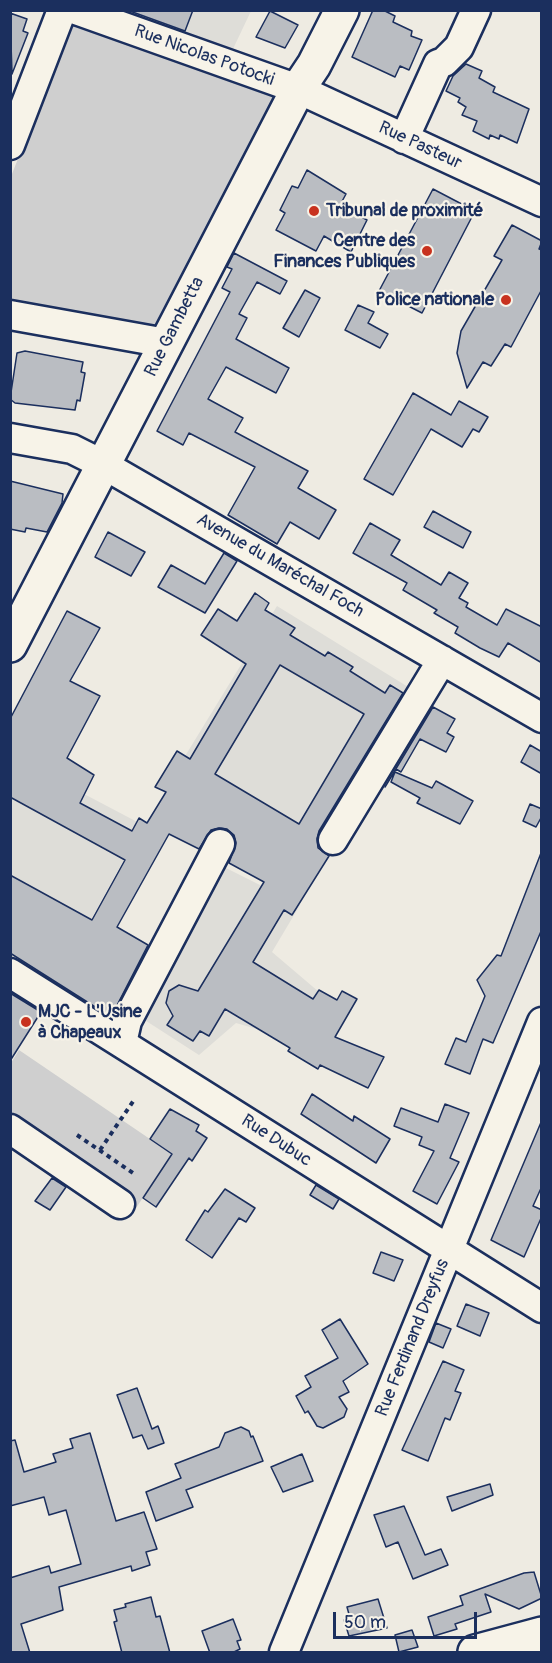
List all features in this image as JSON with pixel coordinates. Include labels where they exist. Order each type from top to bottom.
[{"type":"main road","name":"Rue Gambetta","points":[[10,645],[298,89],[314,65],[342,10]]},
{"type":"main road","points":[[475,1653],[542,1634]]},
{"type":"street","points":[[10,145],[62,10]]},
{"type":"street","name":"Rue Nicolas Potocki","points":[[76,10],[298,89]]},
{"type":"street","points":[[404,139],[462,10]]},
{"type":"street","points":[[438,63],[444,62],[459,47],[476,10]]},
{"type":"street","name":"Rue Pasteur","points":[[298,89],[542,202]]},
{"type":"street","points":[[10,315],[166,343]]},
{"type":"street","name":"Avenue du Maréchal Foch","points":[[10,438],[72,449],[104,465],[542,718]]},
{"type":"street","points":[[333,840],[442,660]]},
{"type":"street","points":[[122,1043],[127,1021],[220,844]]},
{"type":"street","name":"Rue Dubuc","points":[[10,972],[430,1240],[449,1249],[542,1308]]},
{"type":"street","name":"Rue Ferdinand Dreyfus","points":[[284,1653],[542,1022]]},
{"type":"street","points":[[10,1129],[120,1204]]},
{"type":"path","points":[[100,1150],[134,1100]]},
{"type":"path","points":[[77,1135],[133,1173]]},
{"type":"shaded area","points":[[116,11],[251,11],[232,51]]},
{"type":"shaded area","points":[[72,22],[267,87],[279,98],[162,325],[148,328],[11,304],[10,179]]},
{"type":"shaded area","points":[[277,606],[426,698],[324,866],[242,829],[171,779]]},
{"type":"shaded area","points":[[10,755],[143,825],[65,967],[11,931]]},
{"type":"shaded area","points":[[220,865],[300,905],[272,952],[319,992],[288,1038],[236,1023],[199,1055],[140,1017]]},
{"type":"shaded area","points":[[19,1050],[172,1154],[136,1208],[11,1123],[11,1063]]},
{"type":"building","points":[[127,10],[193,10],[185,31]]},
{"type":"building","points":[[373,10],[383,10],[395,16],[393,22],[412,31],[411,36],[422,40],[409,70],[400,66],[395,77],[352,57]]},
{"type":"building","points":[[270,11],[298,25],[285,48],[256,37]]},
{"type":"building","points":[[10,13],[27,19],[23,31],[28,33],[12,74]]},
{"type":"building","points":[[466,64],[482,71],[479,78],[495,87],[493,92],[529,109],[517,143],[500,135],[499,139],[490,135],[489,139],[473,131],[477,121],[462,115],[466,107],[458,102],[460,98],[446,91],[453,76]]},
{"type":"building","name":"Tribunal de proximité","points":[[307,170],[346,194],[340,205],[367,220],[351,252],[324,236],[316,251],[276,230],[285,213],[280,210],[292,186],[298,188]]},
{"type":"building","name":"Centre des Finances Publiques","points":[[433,189],[475,211],[422,313],[379,291]]},
{"type":"building","name":"Police nationale","points":[[512,225],[542,241],[539,249],[542,250],[542,289],[511,347],[505,344],[491,366],[483,362],[467,388],[457,353],[461,331],[502,260],[494,256]]},
{"type":"building","points":[[234,253],[287,281],[280,294],[257,282],[239,314],[247,318],[236,339],[289,368],[276,393],[226,367],[208,399],[243,418],[235,432],[308,471],[298,488],[336,510],[319,539],[290,522],[277,544],[228,515],[255,467],[189,433],[183,445],[157,431],[230,292],[222,288],[232,269],[227,267]]},
{"type":"building","points":[[305,290],[320,298],[299,337],[283,328]]},
{"type":"building","points":[[358,305],[374,312],[368,323],[388,334],[380,348],[345,330]]},
{"type":"building","points":[[25,351],[83,362],[81,372],[85,373],[80,401],[77,400],[75,410],[15,403],[10,399],[17,353]]},
{"type":"building","points":[[413,393],[451,415],[459,401],[488,417],[479,432],[473,429],[462,447],[431,429],[393,495],[364,479]]},
{"type":"building","points":[[10,481],[63,494],[62,503],[47,532],[26,528],[25,532],[10,529]]},
{"type":"building","points":[[433,511],[471,532],[463,548],[424,527]]},
{"type":"building","points":[[370,523],[400,540],[391,555],[441,585],[449,572],[468,583],[459,598],[468,603],[466,607],[497,625],[506,609],[542,627],[542,663],[508,643],[499,657],[480,648],[455,633],[458,627],[434,613],[437,610],[403,590],[407,583],[353,553]]},
{"type":"building","points":[[108,532],[145,552],[131,576],[95,557]]},
{"type":"building","points":[[224,553],[237,561],[205,613],[158,587],[171,565],[205,584]]},
{"type":"building","points":[[255,593],[269,603],[265,610],[295,628],[290,635],[325,656],[328,652],[353,667],[350,671],[385,693],[390,685],[403,693],[319,831],[318,848],[329,856],[292,915],[284,910],[253,962],[313,999],[319,990],[337,1000],[342,991],[357,999],[335,1037],[384,1057],[368,1088],[320,1065],[318,1069],[288,1051],[290,1048],[225,1009],[209,1036],[200,1031],[193,1041],[167,1025],[173,1016],[166,1003],[169,991],[179,985],[198,991],[264,882],[229,863],[236,843],[234,835],[227,829],[211,830],[199,849],[169,834],[117,927],[148,945],[111,1017],[10,953],[10,875],[92,920],[125,860],[10,797],[10,719],[67,611],[100,628],[70,681],[100,696],[67,758],[94,775],[80,803],[132,831],[139,818],[147,823],[166,792],[155,787],[177,751],[190,759],[246,664],[201,635],[218,609],[237,621]],"holes":[[[280,665],[364,714],[299,824],[215,774]]]},
{"type":"building","points":[[433,707],[455,719],[447,733],[454,737],[446,752],[420,739],[401,772],[396,769],[385,787]]},
{"type":"building","points":[[530,745],[542,752],[542,774],[521,762]]},
{"type":"building","points":[[395,772],[432,788],[436,781],[473,801],[460,824],[417,803],[420,798],[391,782]]},
{"type":"building","points":[[530,804],[542,809],[542,816],[536,827],[523,821]]},
{"type":"building","points":[[541,853],[542,929],[493,1043],[483,1039],[470,1074],[445,1064],[456,1038],[466,1042],[485,996],[477,980],[497,955],[501,956]]},
{"type":"building","name":"MJC - L'Usine à Chapeaux","points":[[10,993],[41,1012],[10,1061]]},
{"type":"building","points":[[312,1094],[353,1121],[354,1116],[390,1139],[376,1163],[301,1114]]},
{"type":"building","points":[[445,1104],[469,1113],[450,1158],[459,1162],[437,1204],[413,1191],[434,1151],[419,1145],[422,1137],[394,1126],[401,1108],[438,1122]]},
{"type":"building","points":[[170,1109],[199,1125],[196,1131],[207,1138],[192,1161],[189,1158],[156,1207],[143,1198],[172,1154],[150,1139]]},
{"type":"building","points":[[542,1120],[542,1186],[533,1206],[542,1210],[542,1216],[524,1257],[491,1240]]},
{"type":"building","points":[[52,1178],[66,1187],[50,1210],[35,1201]]},
{"type":"building","points":[[316,1185],[339,1199],[333,1209],[310,1195]]},
{"type":"building","points":[[225,1189],[255,1208],[246,1222],[239,1218],[212,1258],[186,1240],[205,1210],[208,1212]]},
{"type":"building","points":[[381,1252],[403,1260],[394,1281],[373,1273]]},
{"type":"building","points":[[466,1304],[489,1313],[480,1336],[457,1326]]},
{"type":"building","points":[[340,1319],[368,1364],[343,1381],[349,1392],[339,1397],[347,1409],[344,1417],[323,1428],[317,1426],[308,1411],[305,1413],[296,1396],[311,1387],[305,1376],[338,1358],[322,1330]]},
{"type":"building","points":[[436,1323],[451,1329],[443,1348],[429,1342]]},
{"type":"building","points":[[443,1361],[464,1370],[455,1391],[461,1393],[450,1420],[445,1418],[428,1461],[402,1450]]},
{"type":"building","points":[[137,1388],[152,1429],[158,1426],[164,1443],[148,1449],[142,1435],[133,1438],[117,1395]]},
{"type":"building","points":[[241,1427],[249,1431],[251,1437],[253,1436],[263,1461],[186,1490],[193,1507],[156,1521],[146,1492],[181,1478],[175,1464],[219,1447],[225,1433]]},
{"type":"building","points":[[90,1433],[116,1521],[144,1512],[157,1549],[146,1552],[150,1565],[132,1571],[131,1566],[59,1587],[63,1610],[21,1624],[30,1653],[10,1653],[10,1578],[49,1566],[51,1573],[81,1564],[66,1510],[49,1515],[44,1497],[10,1506],[10,1441],[15,1440],[24,1472],[56,1462],[53,1454],[73,1448],[70,1439]]},
{"type":"building","points":[[302,1454],[313,1481],[283,1492],[271,1467]]},
{"type":"building","points":[[490,1484],[493,1495],[452,1511],[447,1497]]},
{"type":"building","points":[[404,1506],[425,1555],[441,1549],[448,1565],[413,1579],[398,1542],[386,1547],[374,1515]]},
{"type":"building","points":[[534,1572],[542,1598],[519,1609],[485,1594],[491,1612],[455,1624],[457,1629],[434,1636],[428,1617],[463,1605],[460,1596],[524,1573]]},
{"type":"building","points":[[151,1597],[156,1617],[160,1616],[170,1653],[122,1653],[114,1622],[117,1621],[114,1610],[126,1607],[125,1604]]},
{"type":"building","points":[[378,1599],[387,1628],[349,1636],[344,1620],[350,1618],[347,1607]]},
{"type":"building","points":[[233,1619],[241,1640],[237,1641],[240,1649],[232,1653],[210,1653],[202,1631]]},
{"type":"building","points":[[412,1630],[418,1647],[399,1652],[395,1635]]},
{"type":"place","name":"Tribunal de proximité","points":[[314,211]]},
{"type":"place","name":"Centre des Finances Publiques","points":[[427,251]]},
{"type":"place","name":"Police nationale","points":[[506,300]]},
{"type":"place","name":"MJC - L'Usine à Chapeaux","points":[[26,1022]]}]
